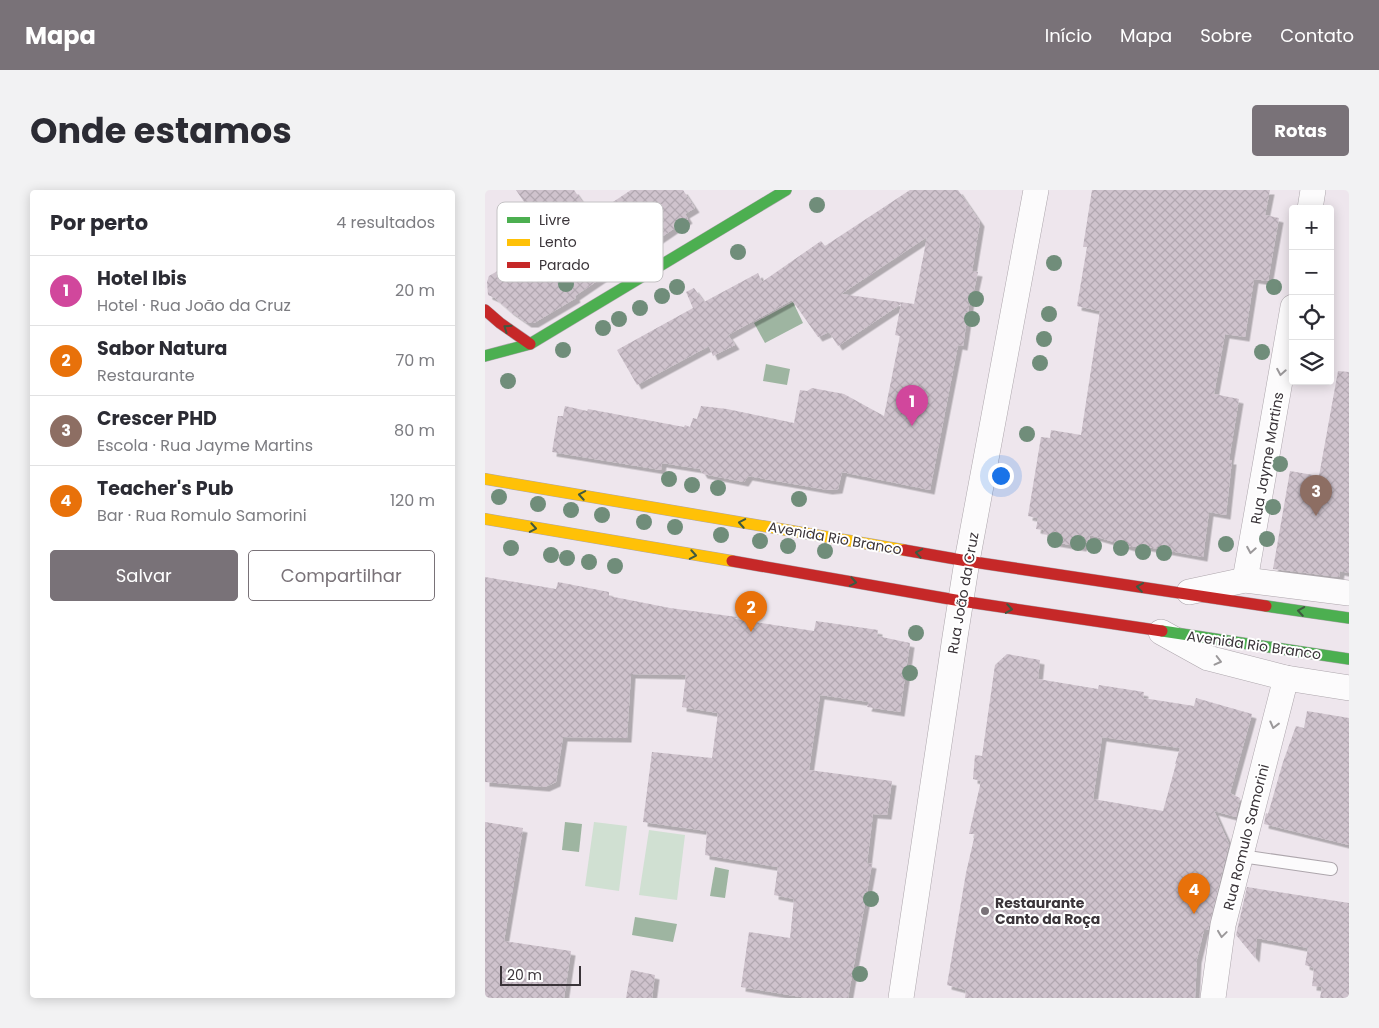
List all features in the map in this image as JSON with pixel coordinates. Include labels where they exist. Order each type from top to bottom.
[{"type":"street","points":[[663,264],[786,190]]},
{"type":"street","name":"Rua João da Cruz","points":[[901,998],[967,561],[1036,190]]},
{"type":"street","points":[[1311,205],[1313,190]]},
{"type":"street","points":[[485,356],[530,344],[633,282]]},
{"type":"street","points":[[485,310],[530,344]]},
{"type":"street","name":"Rua Jayme Martins","points":[[1245,580],[1289,330]]},
{"type":"street","name":"Avenida Rio Branco","points":[[485,479],[967,561],[1349,618]]},
{"type":"street","name":"Avenida Rio Branco","points":[[485,520],[961,601],[1349,659]]},
{"type":"street","name":"Avenida Rio Branco","points":[[1185,593],[1245,580],[1349,593]]},
{"type":"street","name":"Avenida Rio Branco","points":[[1159,631],[1208,658],[1286,678],[1349,688]]},
{"type":"street","name":"Rua Romulo Samorini","points":[[1213,998],[1223,925],[1286,678]]},
{"type":"lane","points":[[1241,856],[1331,868]]},
{"type":"shaded area","points":[[793,302],[803,323],[765,343],[754,323]]},
{"type":"shaded area","points":[[766,364],[790,369],[787,385],[763,381]]},
{"type":"shaded area","points":[[565,822],[582,824],[579,852],[562,850]]},
{"type":"shaded area","points":[[594,822],[627,826],[619,891],[585,886]]},
{"type":"shaded area","points":[[649,830],[685,835],[677,900],[639,895]]},
{"type":"shaded area","points":[[715,867],[729,870],[725,898],[710,896]]},
{"type":"shaded area","points":[[635,917],[677,924],[673,942],[632,935]]},
{"type":"building","points":[[516,190],[574,190],[582,202],[524,202]]},
{"type":"building","points":[[631,190],[683,190],[695,208],[685,214],[688,219],[663,236],[663,202],[613,202]]},
{"type":"building","points":[[910,190],[958,190],[980,222],[972,271],[978,272],[972,299],[970,299],[963,346],[958,345],[930,490],[842,472],[838,489],[828,490],[748,476],[744,482],[703,474],[700,469],[662,463],[661,470],[552,452],[558,416],[563,416],[565,406],[684,427],[685,425],[690,427],[693,418],[697,419],[701,406],[727,409],[794,423],[800,390],[807,391],[812,388],[844,394],[884,416],[900,336],[895,335],[901,304],[838,346],[829,332],[818,337],[792,300],[728,335],[735,345],[713,356],[709,346],[637,385],[617,350],[693,308],[686,292],[694,288],[704,302],[758,273],[762,282],[821,241],[825,246]],"holes":[[[927,237],[914,304],[841,294]]]},
{"type":"building","points":[[1092,190],[1270,190],[1265,215],[1279,218],[1268,281],[1254,279],[1245,337],[1225,334],[1214,394],[1239,399],[1229,460],[1232,460],[1226,515],[1209,512],[1203,557],[1142,546],[1131,547],[1090,535],[1089,543],[1084,542],[1082,547],[1048,541],[1050,535],[1043,534],[1043,530],[1036,529],[1038,518],[1028,516],[1041,437],[1050,438],[1051,430],[1081,435],[1100,311],[1077,306],[1087,247],[1083,247]]},
{"type":"building","points":[[497,271],[497,282],[596,282],[575,296],[576,298],[534,323],[527,323],[495,298],[488,295],[487,282],[489,276]]},
{"type":"building","points":[[1338,371],[1349,372],[1349,573],[1340,571],[1339,577],[1273,569],[1290,471],[1319,476]]},
{"type":"building","points":[[485,577],[556,589],[558,582],[609,592],[609,596],[670,608],[737,617],[735,619],[814,631],[816,621],[878,630],[877,636],[910,643],[900,712],[867,707],[869,702],[820,695],[809,770],[892,781],[887,815],[873,814],[867,863],[872,864],[848,998],[807,998],[741,987],[749,932],[790,938],[794,899],[774,895],[778,867],[705,855],[707,831],[643,822],[652,752],[712,758],[718,713],[682,707],[686,675],[631,674],[627,738],[563,737],[556,782],[545,787],[485,782]]},
{"type":"building","points":[[1007,654],[1040,660],[1038,679],[1098,689],[1099,685],[1144,692],[1143,698],[1194,706],[1196,698],[1252,714],[1230,793],[1240,798],[1236,817],[1214,811],[1229,844],[1208,930],[1204,930],[1197,959],[1195,998],[965,998],[966,990],[947,985],[966,873],[975,834],[969,834],[981,781],[973,779],[975,755],[982,756],[995,665]],"holes":[[[1102,737],[1180,748],[1163,811],[1093,799]]]},
{"type":"building","points":[[1307,711],[1349,718],[1349,845],[1264,824],[1266,813],[1268,814],[1296,726],[1304,728]]},
{"type":"building","points":[[485,822],[523,828],[504,941],[571,951],[564,998],[485,998]]},
{"type":"building","points":[[1247,887],[1349,903],[1349,998],[1320,998],[1322,987],[1312,986],[1314,968],[1305,965],[1308,948],[1257,938],[1255,958],[1236,935]]},
{"type":"building","points":[[631,970],[655,975],[652,998],[626,998]]},
{"type":"traffic: fast","points":[[663,264],[786,190]]},
{"type":"traffic: fast","points":[[485,356],[530,344],[633,282]]},
{"type":"traffic: fast","points":[[1266,606],[1349,618]]},
{"type":"traffic: fast","points":[[1162,631],[1349,659]]},
{"type":"traffic: slow","points":[[485,479],[904,550]]},
{"type":"traffic: slow","points":[[485,519],[732,561]]},
{"type":"traffic: jam","points":[[485,310],[530,344]]},
{"type":"traffic: jam","points":[[904,550],[1266,606]]},
{"type":"traffic: jam","points":[[732,561],[961,601],[1162,631]]},
{"type":"place","name":"Hotel Ibis","points":[[912,426]]},
{"type":"place","name":"Crescer PHD","points":[[1316,516]]},
{"type":"place","name":"Sabor Natura","points":[[751,632]]},
{"type":"place","name":"Restaurante Canto da Roça","points":[[985,911]]},
{"type":"place","name":"Teacher's Pub","points":[[1194,914]]}]
